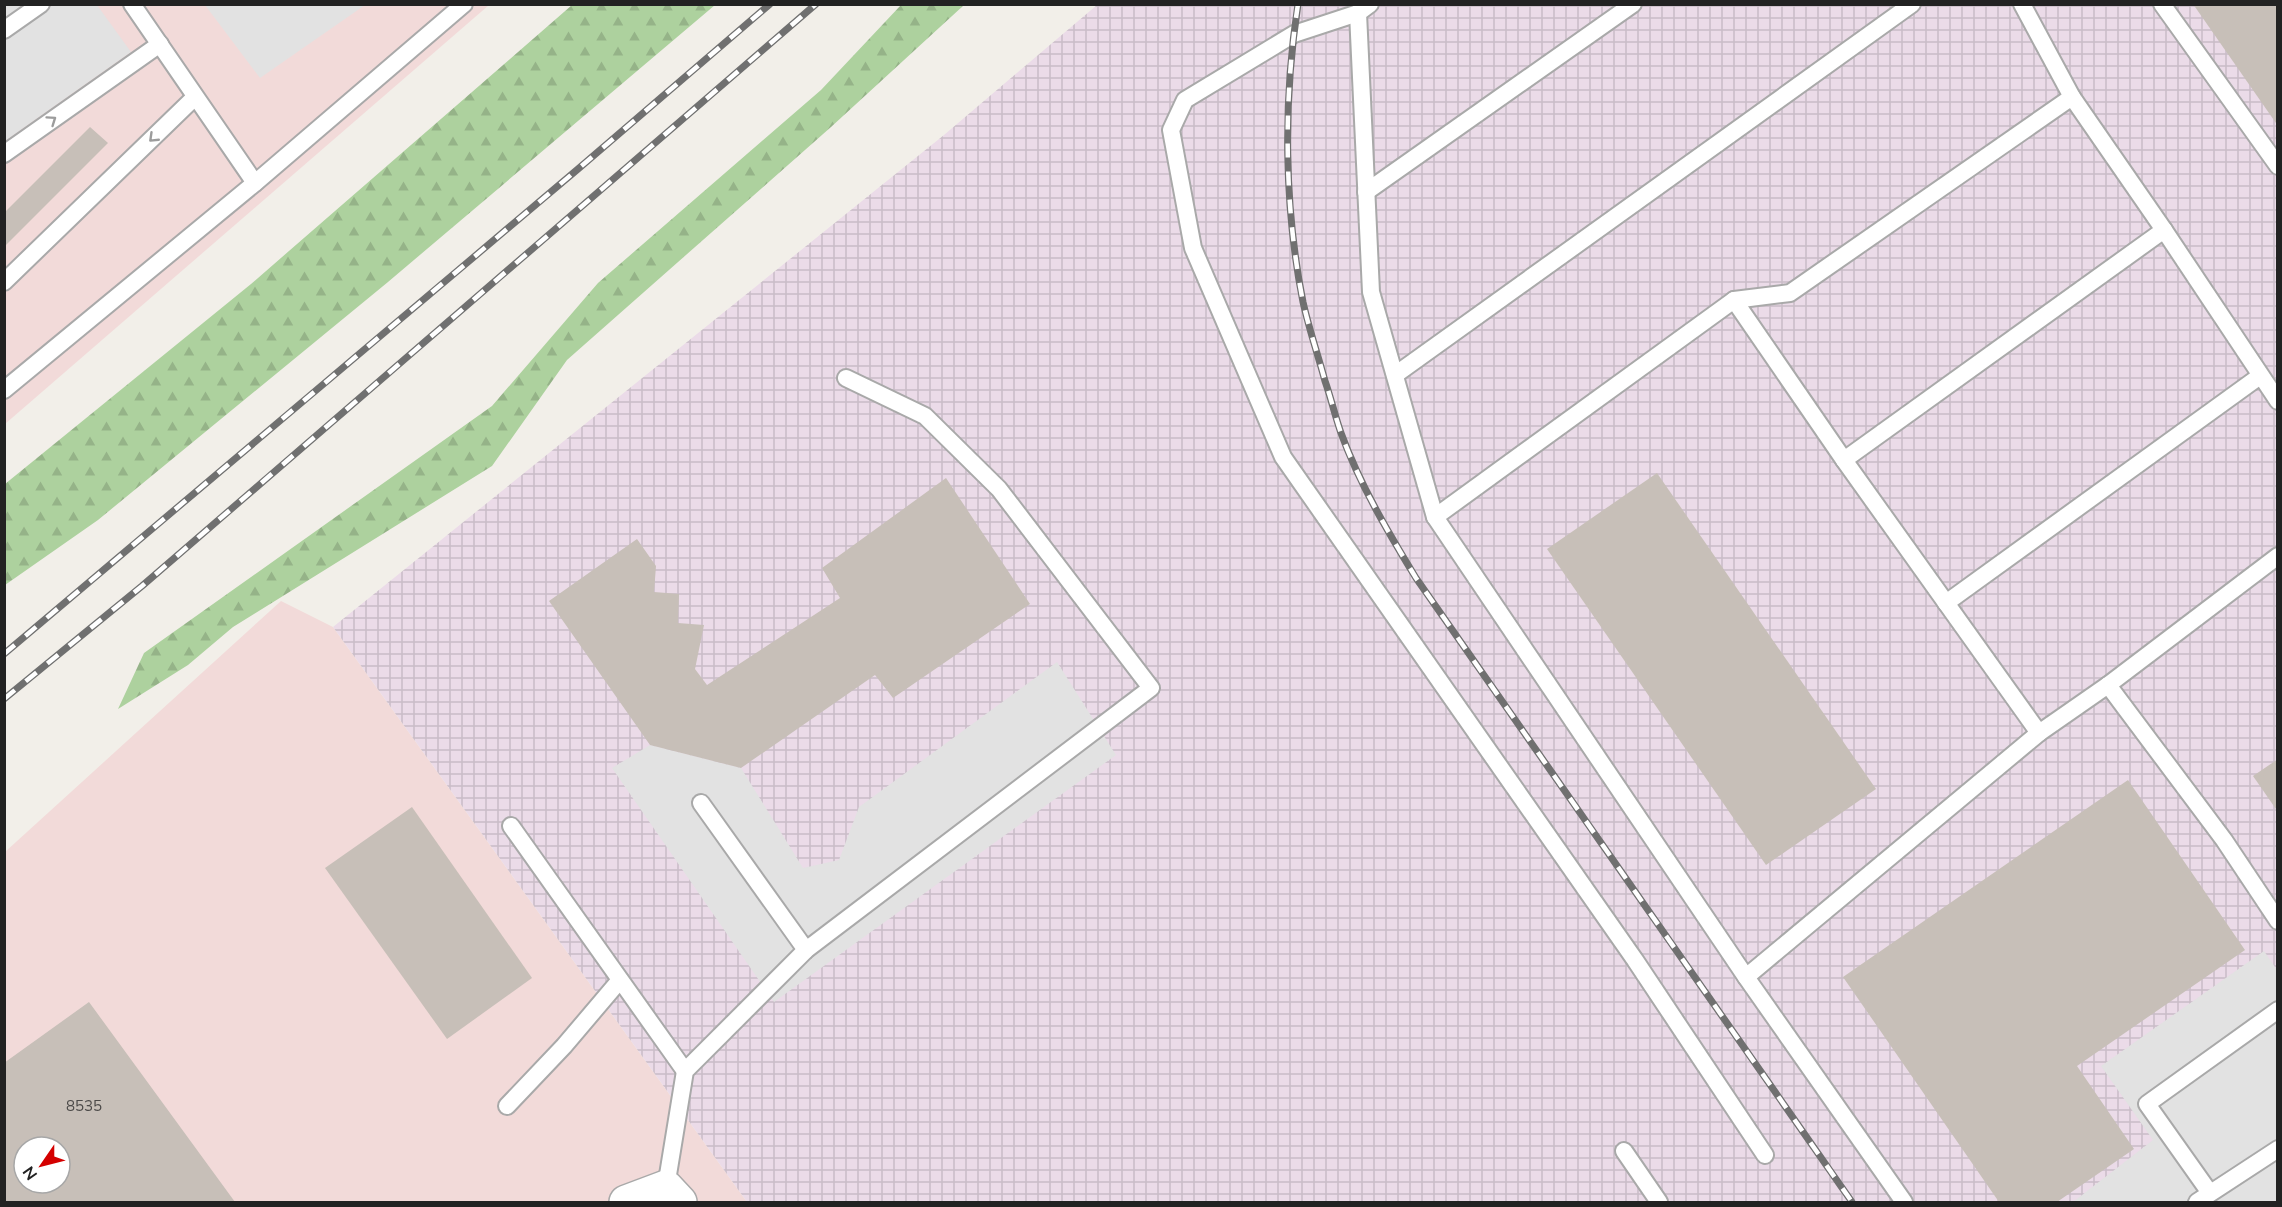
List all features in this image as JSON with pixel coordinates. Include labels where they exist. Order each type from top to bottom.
[{"type":"street","points":[[626,1203],[673,1195]]},
{"type":"lane","points":[[4,30],[41,4]]},
{"type":"lane","points":[[132,4],[255,183]]},
{"type":"lane","points":[[4,390],[255,183],[464,4]]},
{"type":"lane","points":[[1366,192],[1633,4]]},
{"type":"lane","points":[[1395,375],[1912,4]]},
{"type":"lane","points":[[2022,4],[2072,97],[2164,230],[2277,401]]},
{"type":"lane","points":[[2162,4],[2277,166]]},
{"type":"lane","points":[[1765,1155],[1635,960],[1283,457],[1193,248],[1171,130],[1185,100],[1294,34],[1364,9],[1366,192],[1371,292],[1435,517],[1746,977],[1904,1203]]},
{"type":"lane","points":[[4,154],[160,44]]},
{"type":"lane","points":[[4,282],[195,97]]},
{"type":"lane","points":[[1435,517],[1734,300],[1790,293],[2072,97]]},
{"type":"lane","points":[[1844,460],[2164,230]]},
{"type":"lane","points":[[1734,300],[1844,460],[2039,733]]},
{"type":"lane","points":[[1946,603],[2260,376]]},
{"type":"lane","points":[[673,1195],[685,1071],[806,950],[1151,688],[999,489],[925,416],[846,378]]},
{"type":"lane","points":[[1746,977],[2039,733],[2108,685],[2277,556]]},
{"type":"lane","points":[[2108,685],[2224,840],[2277,921]]},
{"type":"lane","points":[[701,803],[806,950]]},
{"type":"lane","points":[[511,826],[685,1071]]},
{"type":"lane","points":[[507,1106],[564,1046],[620,980]]},
{"type":"lane","points":[[2277,1010],[2147,1104],[2203,1198],[2277,1149]]},
{"type":"lane","points":[[1624,1151],[1659,1203]]},
{"type":"shaded area","points":[[5,5],[489,5],[5,424]]},
{"type":"shaded area","points":[[5,5],[97,5],[131,52],[5,141]]},
{"type":"shaded area","points":[[205,5],[365,5],[260,78]]},
{"type":"shaded area","points":[[1097,5],[2277,5],[2277,1202],[747,1202],[333,627],[944,135]]},
{"type":"shaded area","points":[[281,601],[333,627],[747,1202],[5,1202],[5,852]]},
{"type":"shaded area","points":[[1057,662],[1116,755],[774,1002],[612,768],[650,745],[741,768],[803,868],[839,860],[859,807]]},
{"type":"shaded area","points":[[2264,951],[2277,970],[2277,1202],[2073,1202],[2153,1140],[2101,1066]]},
{"type":"green space","points":[[572,5],[715,5],[388,282],[98,520],[5,585],[5,484],[251,284]]},
{"type":"green space","points":[[901,5],[964,5],[831,127],[567,360],[492,466],[233,627],[188,665],[118,709],[144,653],[492,406],[598,283],[821,90]]},
{"type":"building","points":[[2193,4],[2278,4],[2278,126]]},
{"type":"building","points":[[90,127],[108,143],[4,247],[4,213]]},
{"type":"building","points":[[1657,473],[1876,789],[1766,865],[1547,549]]},
{"type":"building","points":[[946,478],[1030,604],[893,698],[875,675],[741,768],[650,745],[549,601],[637,539],[656,566],[654,592],[679,594],[678,623],[704,625],[695,669],[707,685],[840,598],[822,568]]},
{"type":"building","points":[[2278,759],[2278,812],[2253,776]]},
{"type":"building","points":[[2128,780],[2245,950],[2077,1066],[2134,1149],[2057,1202],[1999,1202],[1843,977]]},
{"type":"building","points":[[412,807],[532,978],[447,1039],[325,868]]},
{"type":"building","points":[[89,1002],[235,1202],[4,1202],[4,1063]]},
{"type":"railway","points":[[4,654],[770,4]]},
{"type":"railway","points":[[4,699],[142,586],[816,4]]},
{"type":"railway","points":[[1298,4],[1288,116],[1292,229],[1305,312],[1341,433],[1357,471],[1385,526],[1416,578],[1852,1202]]}]
